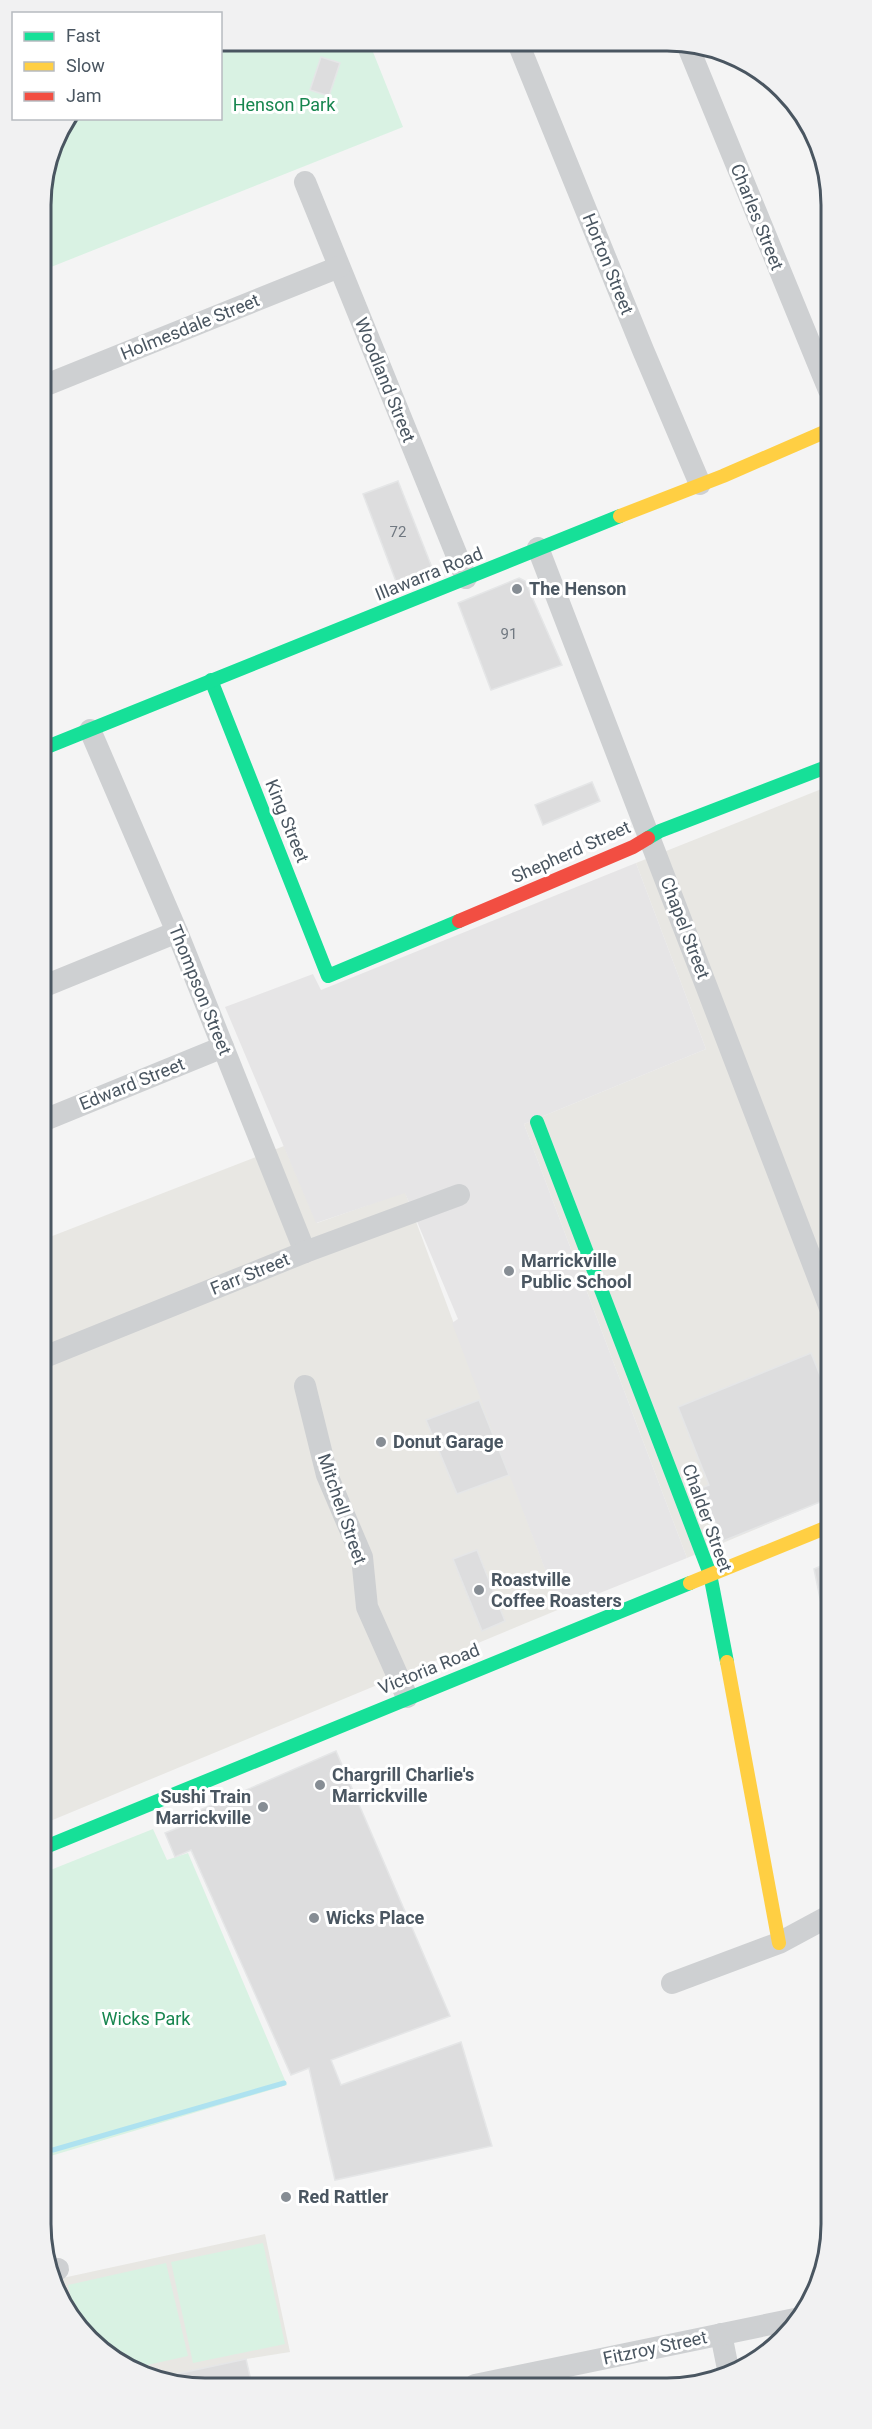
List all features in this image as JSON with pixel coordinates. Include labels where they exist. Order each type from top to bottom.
[{"type":"street","name":"Horton Street","points":[[521,51],[700,484]]},
{"type":"street","name":"Charles Street","points":[[691,53],[821,371]]},
{"type":"street","name":"Woodland Street","points":[[305,182],[466,578]]},
{"type":"street","name":"Holmesdale Street","points":[[51,383],[339,267]]},
{"type":"street","name":"Illawarra Road","points":[[51,745],[821,433]]},
{"type":"street","name":"Chapel Street","points":[[538,548],[821,1285]]},
{"type":"street","name":"King Street","points":[[211,680],[328,976]]},
{"type":"street","name":"Thompson Street","points":[[90,729],[177,932],[305,1252]]},
{"type":"street","name":"Shepherd Street","points":[[328,976],[633,847],[660,831],[821,769]]},
{"type":"street","points":[[51,983],[177,932]]},
{"type":"street","name":"Edward Street","points":[[51,1117],[223,1047]]},
{"type":"street","name":"Chalder Street","points":[[537,1122],[710,1574],[779,1943]]},
{"type":"street","name":"Farr Street","points":[[51,1354],[305,1252],[459,1195]]},
{"type":"street","name":"Mitchell Street","points":[[305,1386],[327,1475],[362,1557],[367,1607],[407,1697]]},
{"type":"street","name":"Victoria Road","points":[[51,1845],[407,1697],[821,1530]]},
{"type":"street","points":[[672,1983],[779,1943],[821,1920]]},
{"type":"street","name":"Fitzroy Street","points":[[509,2378],[787,2321]]},
{"type":"street","points":[[721,2334],[727,2365]]},
{"type":"shaded area","points":[[821,789],[821,1502],[687,1558],[524,1124],[706,1049],[636,863]]},
{"type":"shaded area","name":"Marrickville Public School","points":[[636,863],[706,1049],[524,1124],[687,1558],[560,1609],[452,1323],[458,1319],[405,1193],[316,1223],[225,1007],[313,974],[321,990]]},
{"type":"shaded area","points":[[284,1146],[317,1223],[405,1192],[560,1609],[51,1821],[51,1237]]},
{"type":"shaded area","points":[[265,2234],[290,2352],[246,2359],[250,2378],[195,2378],[155,2370],[128,2357],[96,2333],[72,2301],[61,2278]]},
{"type":"green space","name":"Henson Park","points":[[222,51],[373,51],[403,127],[51,267],[51,195],[54,175],[59,155],[76,120],[222,120]]},
{"type":"green space","name":"Wicks Park","points":[[153,1829],[167,1860],[188,1853],[287,2085],[51,2156],[51,1870]]},
{"type":"green space","points":[[263,2243],[285,2344],[193,2363],[171,2262]]},
{"type":"green space","points":[[166,2263],[188,2356],[145,2365],[128,2357],[96,2333],[83,2318],[72,2300],[68,2285]]},
{"type":"building","points":[[321,57],[340,63],[329,96],[310,90]]},
{"type":"building","points":[[398,481],[433,570],[397,584],[363,494]]},
{"type":"building","points":[[519,578],[525,581],[562,665],[491,690],[458,603]]},
{"type":"building","points":[[592,782],[600,801],[543,825],[535,805]]},
{"type":"building","points":[[811,1353],[821,1378],[821,1502],[723,1541],[701,1488],[709,1485],[678,1407]]},
{"type":"building","points":[[479,1400],[509,1475],[457,1494],[426,1420]]},
{"type":"building","name":"Roastville Coffee Roasters","points":[[477,1550],[505,1621],[482,1631],[453,1559]]},
{"type":"building","points":[[821,1566],[821,1603],[814,1569]]},
{"type":"building","name":"Wicks Place","points":[[336,1751],[450,2016],[331,2060],[341,2085],[461,2042],[492,2146],[335,2180],[309,2068],[291,2075],[191,1850],[175,1857],[165,1833],[180,1827],[177,1820]]},
{"type":"building","points":[[246,2359],[250,2378],[195,2378],[174,2375]]},
{"type":"waterway","points":[[53,2150],[284,2083]]},
{"type":"traffic: fast","points":[[51,745],[620,516]]},
{"type":"traffic: fast","points":[[211,680],[328,976],[459,921]]},
{"type":"traffic: fast","points":[[648,838],[660,831],[821,769]]},
{"type":"traffic: fast","points":[[537,1122],[710,1574],[727,1662]]},
{"type":"traffic: fast","points":[[51,1845],[690,1583]]},
{"type":"traffic: slow","points":[[620,516],[723,476],[821,433]]},
{"type":"traffic: slow","points":[[690,1583],[821,1530]]},
{"type":"traffic: slow","points":[[727,1662],[779,1943]]},
{"type":"traffic: jam","points":[[459,921],[633,847],[648,838]]},
{"type":"place","name":"The Henson","points":[[517,589]]},
{"type":"place","name":"Marrickville Public School","points":[[509,1271]]},
{"type":"place","name":"Donut Garage","points":[[381,1442]]},
{"type":"place","name":"Roastville Coffee Roasters","points":[[479,1590]]},
{"type":"place","name":"Chargrill Charlie's Marrickville","points":[[320,1785]]},
{"type":"place","name":"Sushi Train Marrickville","points":[[263,1807]]},
{"type":"place","name":"Wicks Place","points":[[314,1918]]},
{"type":"place","name":"Red Rattler","points":[[286,2197]]}]
